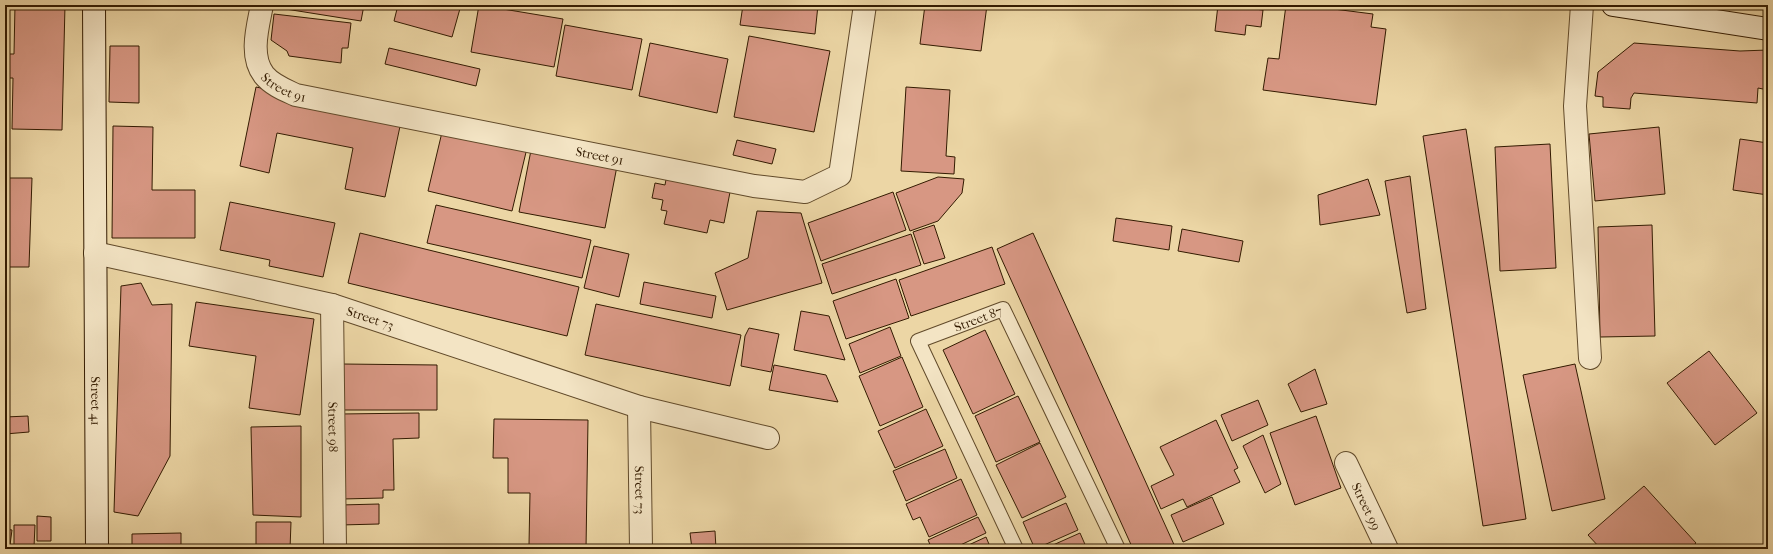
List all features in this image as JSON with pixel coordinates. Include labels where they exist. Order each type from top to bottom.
[{"type":"street","name":"Street 41","points":[[94,5],[97,549]]},
{"type":"street","name":"Street 91","points":[[262,5],[257,32],[256,54],[264,74],[276,86],[296,95],[754,186],[805,192],[840,175],[865,5]]},
{"type":"street","points":[[1582,5],[1575,106],[1590,358]]},
{"type":"street","points":[[1613,5],[1662,8],[1768,29]]},
{"type":"street","name":"Street 73","points":[[95,253],[332,305],[639,407],[768,438]]},
{"type":"street","name":"Street 98","points":[[332,305],[335,549]]},
{"type":"street","name":"Street 73","points":[[639,407],[641,549]]},
{"type":"street","name":"Street 99","points":[[1346,463],[1387,549]]},
{"type":"lane","name":"Street 87","points":[[1016,549],[918,341],[1004,309],[1118,549]]},
{"type":"building","points":[[15,5],[65,5],[62,130],[12,129],[13,78],[5,78],[5,54],[14,54]]},
{"type":"building","points":[[273,5],[364,5],[361,21],[273,7]]},
{"type":"building","points":[[398,5],[461,5],[452,37],[394,21]]},
{"type":"building","points":[[479,5],[563,19],[554,67],[471,52]]},
{"type":"building","points":[[743,5],[818,5],[815,34],[740,25]]},
{"type":"building","points":[[925,5],[987,5],[981,51],[920,44]]},
{"type":"building","points":[[1218,5],[1263,10],[1261,27],[1246,25],[1245,35],[1215,31]]},
{"type":"building","points":[[1286,5],[1302,5],[1373,14],[1371,27],[1386,29],[1376,105],[1263,90],[1268,58],[1279,59]]},
{"type":"building","points":[[274,14],[351,23],[348,48],[342,48],[341,63],[289,56],[287,51],[271,40]]},
{"type":"building","points":[[565,25],[642,39],[632,90],[556,76]]},
{"type":"building","points":[[749,36],[830,51],[814,132],[734,117]]},
{"type":"building","points":[[650,43],[728,59],[717,113],[639,96]]},
{"type":"building","points":[[1634,43],[1740,51],[1768,50],[1768,90],[1758,88],[1757,103],[1634,93],[1631,98],[1630,109],[1603,107],[1603,97],[1595,96],[1598,72]]},
{"type":"building","points":[[110,46],[139,46],[139,103],[109,102]]},
{"type":"building","points":[[389,48],[480,69],[476,86],[385,64]]},
{"type":"building","points":[[256,87],[402,117],[385,197],[345,189],[353,148],[277,133],[269,173],[240,166]]},
{"type":"building","points":[[906,87],[950,90],[946,156],[955,157],[954,174],[901,171]]},
{"type":"building","points":[[113,126],[153,127],[152,190],[195,190],[195,238],[112,238]]},
{"type":"building","points":[[1659,127],[1665,194],[1595,201],[1589,134]]},
{"type":"building","points":[[443,128],[527,148],[512,211],[428,191]]},
{"type":"building","points":[[1466,129],[1526,519],[1483,526],[1423,136]]},
{"type":"building","points":[[1740,139],[1768,143],[1768,195],[1733,190]]},
{"type":"building","points":[[737,140],[776,149],[772,164],[733,155]]},
{"type":"building","points":[[1550,144],[1556,268],[1500,271],[1495,147]]},
{"type":"building","points":[[532,145],[618,161],[605,228],[519,212]]},
{"type":"building","points":[[667,174],[731,187],[724,223],[710,220],[707,233],[664,224],[667,211],[661,210],[663,200],[652,198],[655,183],[665,185]]},
{"type":"building","points":[[1410,176],[1426,309],[1407,313],[1385,181]]},
{"type":"building","points":[[938,177],[964,179],[962,193],[938,221],[910,231],[896,193]]},
{"type":"building","points":[[5,178],[32,178],[29,267],[5,267]]},
{"type":"building","points":[[1368,179],[1380,215],[1320,225],[1318,195]]},
{"type":"building","points":[[893,192],[906,230],[821,261],[808,223]]},
{"type":"building","points":[[230,202],[335,223],[323,277],[269,266],[270,260],[220,250]]},
{"type":"building","points":[[436,205],[591,240],[582,278],[427,243]]},
{"type":"building","points":[[757,211],[801,213],[822,283],[727,310],[715,273],[748,258]]},
{"type":"building","points":[[1116,218],[1172,226],[1169,250],[1113,241]]},
{"type":"building","points":[[934,225],[945,258],[924,264],[913,232]]},
{"type":"building","points":[[1652,225],[1655,336],[1600,337],[1598,227]]},
{"type":"building","points":[[1182,229],[1243,241],[1239,262],[1178,251]]},
{"type":"building","points":[[360,233],[579,287],[567,336],[348,283]]},
{"type":"building","points":[[1033,233],[1176,549],[1133,549],[997,249]]},
{"type":"building","points":[[911,234],[921,265],[832,294],[822,264]]},
{"type":"building","points":[[594,246],[629,254],[619,297],[584,288]]},
{"type":"building","points":[[992,247],[1005,284],[911,316],[899,280]]},
{"type":"building","points":[[896,279],[909,318],[846,339],[833,301]]},
{"type":"building","points":[[644,282],[716,296],[712,318],[640,304]]},
{"type":"building","points":[[141,283],[152,305],[172,304],[170,456],[138,516],[114,512],[121,286]]},
{"type":"building","points":[[196,302],[314,319],[300,415],[249,408],[256,356],[189,346]]},
{"type":"building","points":[[596,304],[741,335],[730,386],[585,355]]},
{"type":"building","points":[[801,311],[829,316],[845,360],[794,350]]},
{"type":"building","points":[[890,327],[901,356],[860,373],[849,344]]},
{"type":"building","points":[[749,328],[779,334],[771,372],[741,366],[745,336]]},
{"type":"building","points":[[985,330],[1015,394],[973,414],[943,350]]},
{"type":"building","points":[[1709,351],[1757,413],[1715,445],[1667,383]]},
{"type":"building","points":[[902,357],[923,407],[880,426],[859,376]]},
{"type":"building","points":[[342,364],[437,365],[437,410],[342,410]]},
{"type":"building","points":[[1575,364],[1605,499],[1552,511],[1523,375]]},
{"type":"building","points":[[774,365],[826,375],[838,402],[769,390]]},
{"type":"building","points":[[1315,369],[1327,404],[1301,412],[1288,384]]},
{"type":"building","points":[[1018,396],[1040,442],[996,462],[975,416]]},
{"type":"building","points":[[1258,400],[1268,425],[1232,441],[1221,415]]},
{"type":"building","points":[[926,409],[943,446],[895,468],[878,431]]},
{"type":"building","points":[[419,413],[419,438],[393,439],[394,490],[383,490],[383,498],[342,499],[340,414]]},
{"type":"building","points":[[28,416],[29,432],[5,434],[5,417]]},
{"type":"building","points":[[1316,416],[1341,488],[1295,505],[1270,433]]},
{"type":"building","points":[[494,419],[588,420],[586,549],[537,549],[537,545],[529,545],[530,493],[508,493],[508,458],[493,458]]},
{"type":"building","points":[[1216,420],[1238,468],[1234,470],[1240,482],[1187,507],[1183,499],[1161,509],[1151,486],[1174,475],[1160,447]]},
{"type":"building","points":[[301,426],[301,517],[253,515],[251,427]]},
{"type":"building","points":[[1263,435],[1281,484],[1265,493],[1243,446]]},
{"type":"building","points":[[1040,443],[1066,497],[1022,518],[996,465]]},
{"type":"building","points":[[945,449],[957,478],[906,501],[893,471]]},
{"type":"building","points":[[961,479],[977,515],[929,537],[920,517],[913,520],[906,504]]},
{"type":"building","points":[[1644,486],[1696,543],[1689,549],[1601,549],[1588,535]]},
{"type":"building","points":[[1212,497],[1224,524],[1183,542],[1171,515]]},
{"type":"building","points":[[1066,503],[1078,530],[1035,549],[1023,522]]},
{"type":"building","points":[[379,504],[379,524],[340,525],[340,505]]},
{"type":"building","points":[[37,516],[51,517],[51,541],[37,541]]},
{"type":"building","points":[[978,517],[986,533],[952,549],[932,549],[928,540]]},
{"type":"building","points":[[256,522],[291,522],[290,549],[256,549]]},
{"type":"building","points":[[14,525],[35,525],[34,547],[14,547]]},
{"type":"building","points":[[5,529],[12,530],[10,545],[5,544]]},
{"type":"building","points":[[715,531],[716,549],[692,549],[690,533]]},
{"type":"building","points":[[181,533],[181,549],[132,549],[132,534]]},
{"type":"building","points":[[1080,533],[1087,549],[1044,549]]},
{"type":"building","points":[[986,537],[991,549],[960,549]]}]
